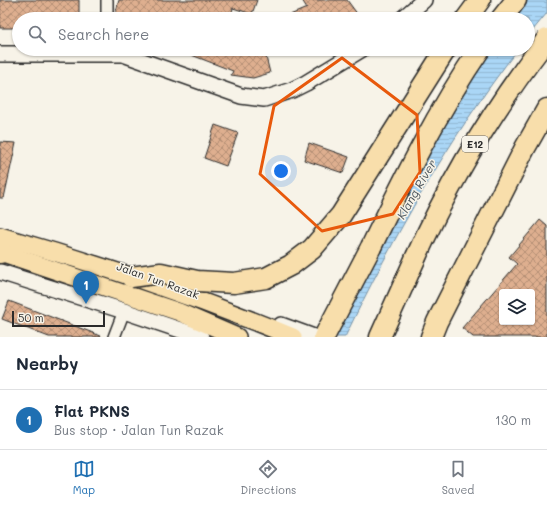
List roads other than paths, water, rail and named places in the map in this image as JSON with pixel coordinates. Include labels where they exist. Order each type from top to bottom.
[{"type":"highway","points":[[471,12],[480,0]]},
{"type":"highway","points":[[507,12],[516,0]]},
{"type":"highway","name":"E12","points":[[535,56],[547,39]]},
{"type":"highway","points":[[131,277],[161,273],[197,281],[234,283],[266,278],[291,265],[312,249],[341,215],[442,56]]},
{"type":"highway","points":[[324,337],[427,134],[460,78],[475,56]]},
{"type":"highway","name":"E12","points":[[379,337],[430,227],[460,169],[496,110],[535,56]]},
{"type":"highway","points":[[431,337],[437,322],[525,148],[547,109]]},
{"type":"main road","points":[[410,12],[424,0]]},
{"type":"main road","points":[[0,54],[12,54]]},
{"type":"main road","points":[[129,56],[241,96],[264,99],[292,90],[350,56]]},
{"type":"main road","name":"Jalan Tun Razak","points":[[0,229],[70,248],[295,334]]},
{"type":"main road","name":"Jalan Tun Razak","points":[[1,248],[54,251],[295,334],[314,337]]},
{"type":"main road","name":"Jalan Tun Razak","points":[[1,248],[179,312],[237,337]]},
{"type":"main road","points":[[0,272],[201,337]]},
{"type":"street","points":[[107,0],[107,12]]},
{"type":"street","points":[[114,337],[124,311]]},
{"type":"water","points":[[528,0],[547,0],[547,13],[535,28],[535,12],[519,12]]},
{"type":"water","name":"Klang River","points":[[485,56],[513,56],[469,117],[424,188],[383,262],[345,337],[330,337],[376,242]]},
{"type":"place","name":"Flat PKNS","points":[[86,304]]}]
